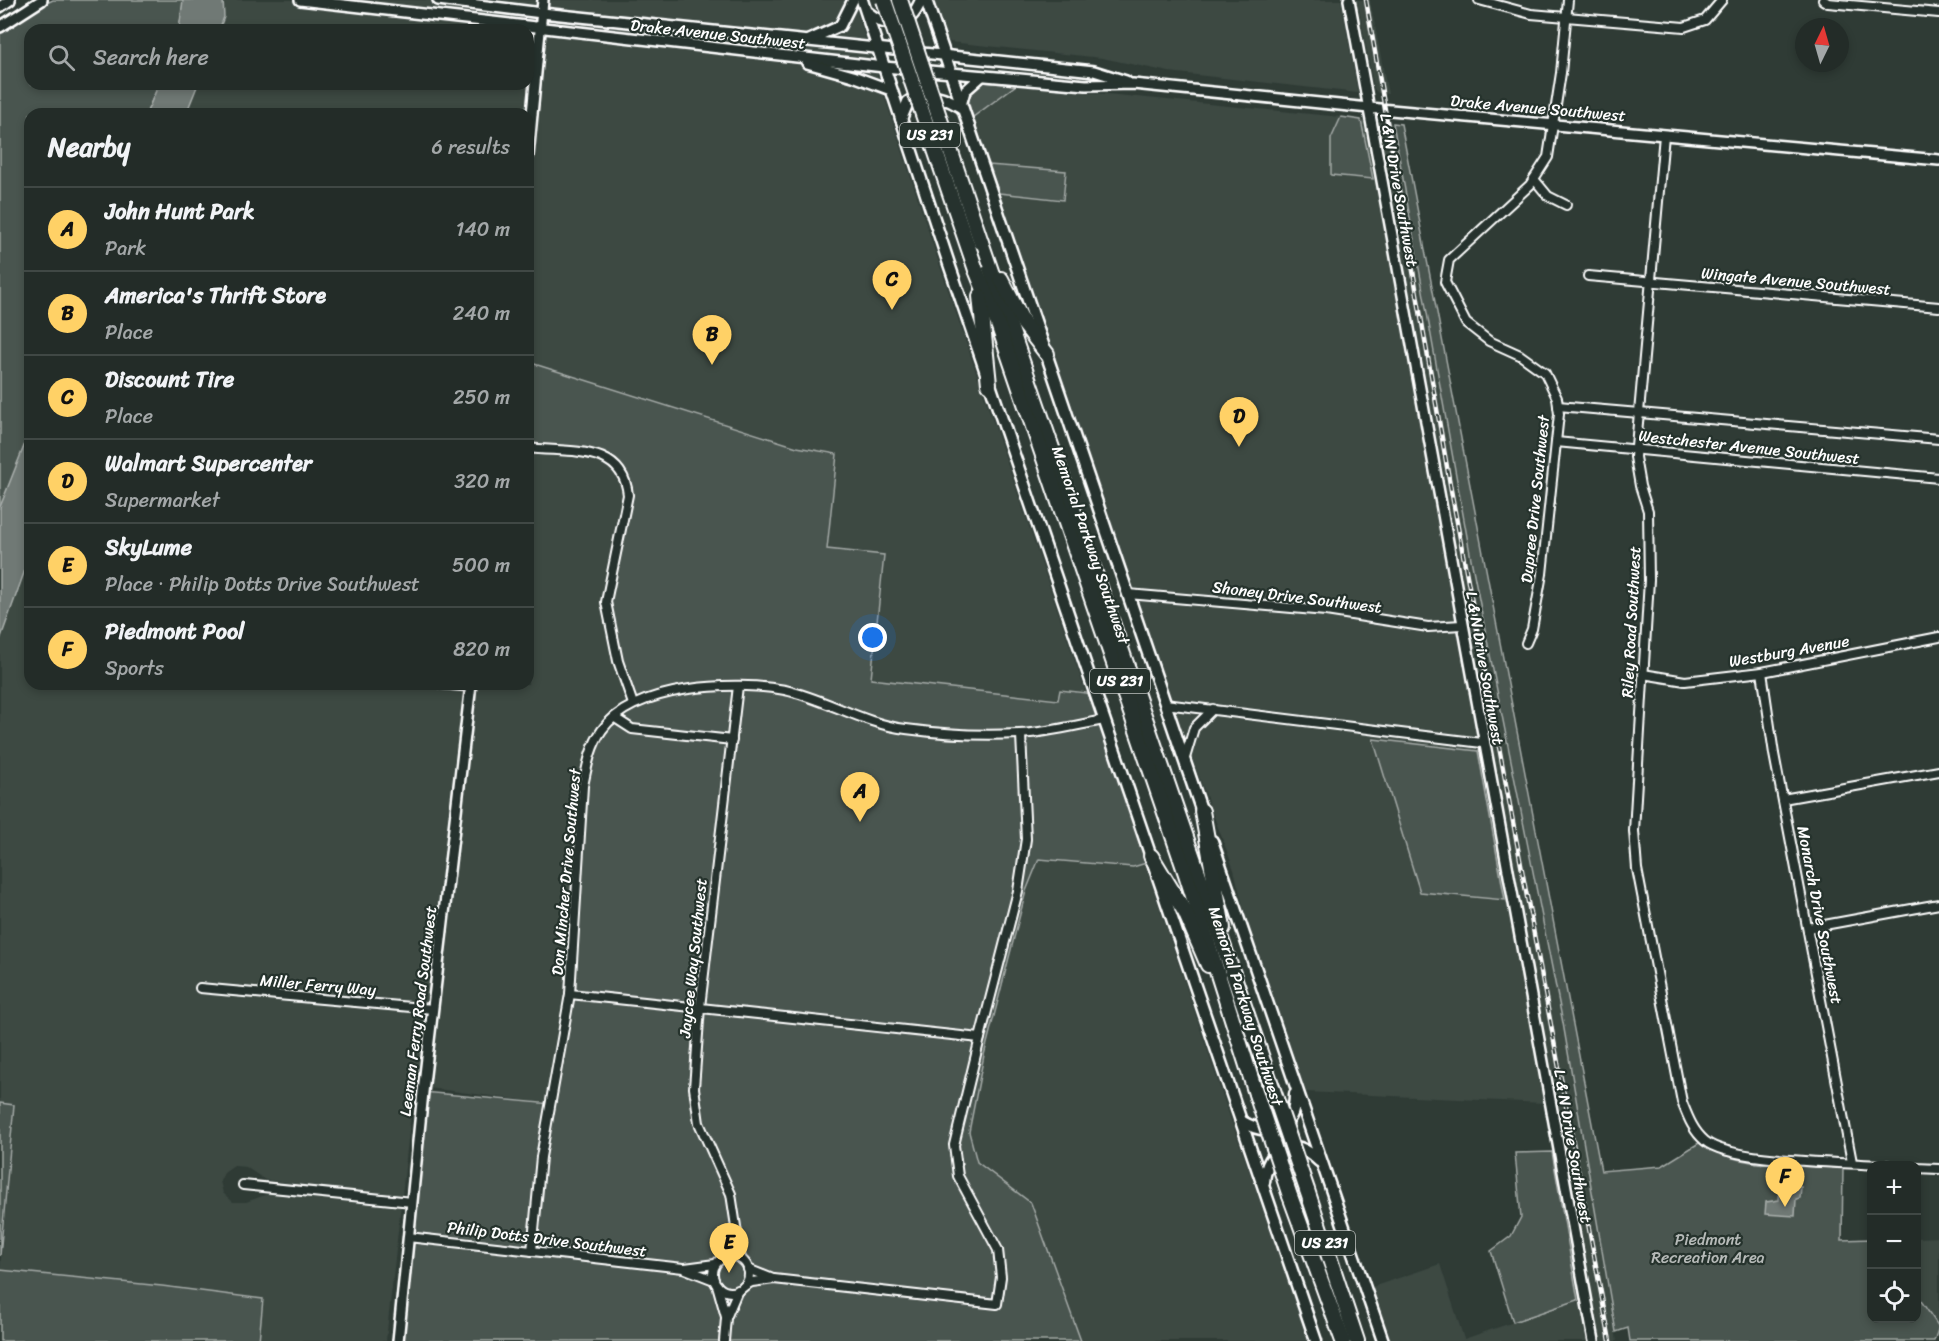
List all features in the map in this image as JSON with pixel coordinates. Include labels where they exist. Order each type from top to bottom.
[{"type":"highway","name":"Memorial Parkway Southwest","points":[[884,0],[976,270],[1003,338],[1186,874],[1212,954],[1221,991],[1290,1196],[1343,1341]]},
{"type":"highway","name":"Memorial Parkway Southwest","points":[[900,0],[981,242],[1344,1296],[1357,1341]]},
{"type":"highway","points":[[981,242],[1024,324],[1047,354]]},
{"type":"highway","points":[[976,270],[985,325],[989,384]]},
{"type":"highway","points":[[1202,811],[1222,916],[1224,948]]},
{"type":"highway","points":[[1151,856],[1185,912],[1221,991]]},
{"type":"highway","points":[[1344,1296],[1366,1341]]},
{"type":"highway","points":[[1330,1308],[1337,1341]]},
{"type":"main road","points":[[862,0],[989,384],[1316,1341]]},
{"type":"main road","points":[[867,12],[884,24],[897,24],[911,18],[921,0]]},
{"type":"main road","points":[[926,0],[1383,1341]]},
{"type":"main road","points":[[901,119],[908,102],[921,96],[947,98],[961,107]]},
{"type":"main road","points":[[1241,1121],[1260,1130],[1272,1130],[1282,1126],[1290,1119],[1294,1111],[1295,1086]]},
{"type":"main road","points":[[1263,1188],[1266,1166],[1270,1157],[1280,1151],[1300,1147],[1309,1151],[1322,1164]]},
{"type":"street","points":[[0,7],[10,0]]},
{"type":"street","points":[[0,27],[42,0]]},
{"type":"street","name":"Drake Avenue Southwest","points":[[300,0],[380,5],[507,24]]},
{"type":"street","name":"Drake Avenue Southwest","points":[[438,0],[542,14],[944,53],[1088,70],[1133,84]]},
{"type":"street","points":[[533,108],[543,0]]},
{"type":"street","points":[[808,41],[840,26],[853,0]]},
{"type":"street","name":"L & N Drive Southwest","points":[[1349,0],[1482,743],[1594,1341]]},
{"type":"street","points":[[1479,0],[1531,14],[1684,27],[1705,20],[1722,0]]},
{"type":"street","name":"Dupree Drive Southwest","points":[[1526,643],[1532,629],[1542,573],[1558,406],[1545,373],[1520,355],[1489,341],[1466,322],[1445,282],[1449,260],[1534,178],[1548,157],[1568,0]]},
{"type":"street","points":[[1823,0],[1828,3],[1939,13]]},
{"type":"street","points":[[640,40],[641,24]]},
{"type":"street","points":[[672,44],[674,27]]},
{"type":"street","name":"Drake Avenue Southwest","points":[[534,28],[884,67],[1074,84],[1133,84],[1939,160]]},
{"type":"street","points":[[776,55],[853,76],[891,90]]},
{"type":"street","points":[[1074,84],[1081,82],[1088,70]]},
{"type":"street","points":[[961,107],[965,91],[982,76]]},
{"type":"street","name":"Riley Road Southwest","points":[[1664,135],[1636,449],[1640,486],[1648,511],[1649,544],[1634,841],[1671,1056],[1684,1109],[1693,1128],[1707,1143],[1733,1153],[1867,1164]]},
{"type":"street","points":[[1534,178],[1548,196],[1566,206]]},
{"type":"street","name":"Wingate Avenue Southwest","points":[[1588,276],[1939,307]]},
{"type":"street","name":"Westchester Avenue Southwest","points":[[1558,406],[1939,439]]},
{"type":"street","name":"Westchester Avenue Southwest","points":[[1556,442],[1939,478]]},
{"type":"street","points":[[534,448],[602,454],[617,466],[627,481],[628,495],[606,602],[618,661],[633,704]]},
{"type":"street","name":"Shoney Drive Southwest","points":[[1128,594],[1326,611],[1428,627],[1462,625]]},
{"type":"street","name":"Westburg Avenue","points":[[1643,674],[1685,681],[1762,672],[1939,637]]},
{"type":"street","name":"Monarch Drive Southwest","points":[[1762,672],[1783,799],[1852,1162]]},
{"type":"street","name":"Don Mincher Drive Southwest","points":[[532,1251],[541,1157],[570,994],[583,786],[590,756],[602,730],[633,704],[700,687],[738,686],[786,690],[903,729],[961,734],[1021,735],[1104,720]]},
{"type":"street","name":"Jaycee Way Southwest","points":[[738,686],[700,1007],[694,1088],[699,1124],[731,1194],[734,1227],[741,1259]]},
{"type":"street","name":"Leeman Ferry Road Southwest","points":[[398,1341],[433,1009],[471,690]]},
{"type":"street","points":[[1165,704],[1365,731],[1482,743]]},
{"type":"street","points":[[1185,760],[1194,728],[1213,709]]},
{"type":"street","points":[[615,718],[632,729],[732,740]]},
{"type":"street","points":[[726,1318],[715,1282],[716,1264],[724,1257],[741,1259],[748,1269],[774,1279],[997,1304],[1001,1277],[998,1250],[958,1176],[954,1145],[1018,891],[1023,861],[1026,839],[1021,735]]},
{"type":"street","points":[[1783,799],[1939,771]]},
{"type":"street","points":[[1808,928],[1939,904]]},
{"type":"street","name":"Miller Ferry Way","points":[[200,988],[433,1009]]},
{"type":"street","points":[[570,994],[980,1038]]},
{"type":"street","points":[[1921,1168],[1939,1169]]},
{"type":"street","points":[[243,1185],[412,1202]]},
{"type":"street","name":"Jaycee Way Southwest","points":[[724,1257],[734,1227]]},
{"type":"street","name":"Philip Dotts Drive Southwest","points":[[408,1237],[683,1268],[716,1264]]},
{"type":"street","name":"Philip Dotts Drive Southwest","points":[[683,1268],[715,1282]]},
{"type":"street","points":[[724,1341],[726,1318],[747,1281],[748,1269]]},
{"type":"street","points":[[715,1282],[726,1291],[774,1279]]},
{"type":"shaded area","points":[[183,0],[223,0],[224,17],[221,24],[180,24]]},
{"type":"shaded area","points":[[223,0],[853,0],[938,260],[1086,693],[1060,690],[1059,700],[871,679],[884,556],[827,549],[837,454],[797,447],[534,364],[534,108],[188,108],[196,90],[534,90],[534,24],[221,24],[224,17]]},
{"type":"shaded area","points":[[932,0],[1341,0],[1358,93],[1169,72],[1102,58],[950,42],[944,36]]},
{"type":"shaded area","points":[[1357,0],[1370,0],[1388,94],[1378,93],[1374,89]]},
{"type":"shaded area","points":[[1016,85],[1341,117],[1331,139],[1372,179],[1361,120],[1393,123],[1471,559],[1563,1023],[1617,1341],[1390,1341],[1372,1287],[1440,1264],[1464,1339],[1578,1300],[1543,1103],[1305,1092],[1253,947],[1234,870],[1176,716],[999,193],[1063,200],[1066,171],[988,165],[973,117]]},
{"type":"shaded area","points":[[156,90],[196,90],[188,108],[149,108]]},
{"type":"shaded area","points":[[24,446],[24,573],[0,640],[0,507]]},
{"type":"shaded area","points":[[534,449],[602,455],[627,481],[633,704],[570,994],[551,1104],[414,1086],[386,1341],[259,1341],[263,1299],[162,1286],[0,1270],[14,1106],[0,1103],[0,640],[24,573],[24,690],[534,690]],"holes":[[[234,1166],[246,1167],[265,1180],[295,1184],[294,1194],[273,1192],[246,1202],[233,1202],[223,1193],[220,1181],[224,1173]]]},
{"type":"shaded area","points":[[1039,859],[1133,867],[1145,864],[1228,1111],[1310,1341],[1081,1341],[1031,1203],[977,1162],[969,1132],[984,1055],[1026,891]]},
{"type":"shaded area","points":[[1780,1185],[1801,1187],[1800,1198],[1796,1199],[1795,1216],[1765,1214],[1766,1202],[1779,1200]]},
{"type":"shaded area","points":[[1939,1237],[1939,1327],[1921,1301],[1921,1238]]},
{"type":"green space","points":[[53,0],[183,0],[180,24],[24,24],[24,90],[156,90],[149,108],[24,108],[24,447],[0,509],[0,33],[32,10]]},
{"type":"green space","points":[[983,82],[1016,85],[973,117],[969,101],[970,92],[977,84]]},
{"type":"green space","points":[[1341,117],[1361,120],[1373,179],[1331,175],[1331,139]]},
{"type":"green space","name":"Piedmont Recreation Area","points":[[1393,123],[1401,124],[1601,1171],[1662,1166],[1699,1143],[1715,1152],[1750,1162],[1843,1168],[1842,1240],[1867,1239],[1867,1323],[1921,1323],[1921,1301],[1939,1327],[1934,1341],[1630,1341],[1628,1328],[1616,1332],[1563,1023],[1471,559]]},
{"type":"green space","points":[[988,165],[1066,171],[1063,200],[999,193]]},
{"type":"green space","points":[[534,364],[797,447],[837,454],[827,549],[884,555],[871,679],[1058,700],[1060,690],[1095,694],[1153,861],[1133,867],[1039,859],[1026,891],[984,1055],[969,1132],[977,1162],[1031,1203],[1081,1341],[397,1341],[423,1092],[551,1104],[570,994],[583,786],[602,730],[633,704],[606,602],[627,481],[602,455],[534,449]]},
{"type":"green space","points":[[1373,739],[1478,751],[1505,900],[1420,892]]},
{"type":"green space","points":[[0,1103],[14,1105],[0,1256]]},
{"type":"green space","points":[[1552,1152],[1578,1300],[1513,1322],[1491,1251],[1511,1236],[1521,1217],[1515,1153]]},
{"type":"green space","points":[[0,1270],[162,1286],[263,1299],[259,1341],[0,1341]]},
{"type":"railway","points":[[1366,0],[1451,490],[1610,1341]]},
{"type":"place","name":"Discount Tire","points":[[892,310]]},
{"type":"place","name":"America's Thrift Store","points":[[712,365]]},
{"type":"place","name":"Walmart Supercenter","points":[[1239,447]]},
{"type":"place","name":"John Hunt Park","points":[[860,822]]},
{"type":"place","name":"Piedmont Pool","points":[[1785,1207]]},
{"type":"place","name":"SkyLume","points":[[729,1273]]}]
